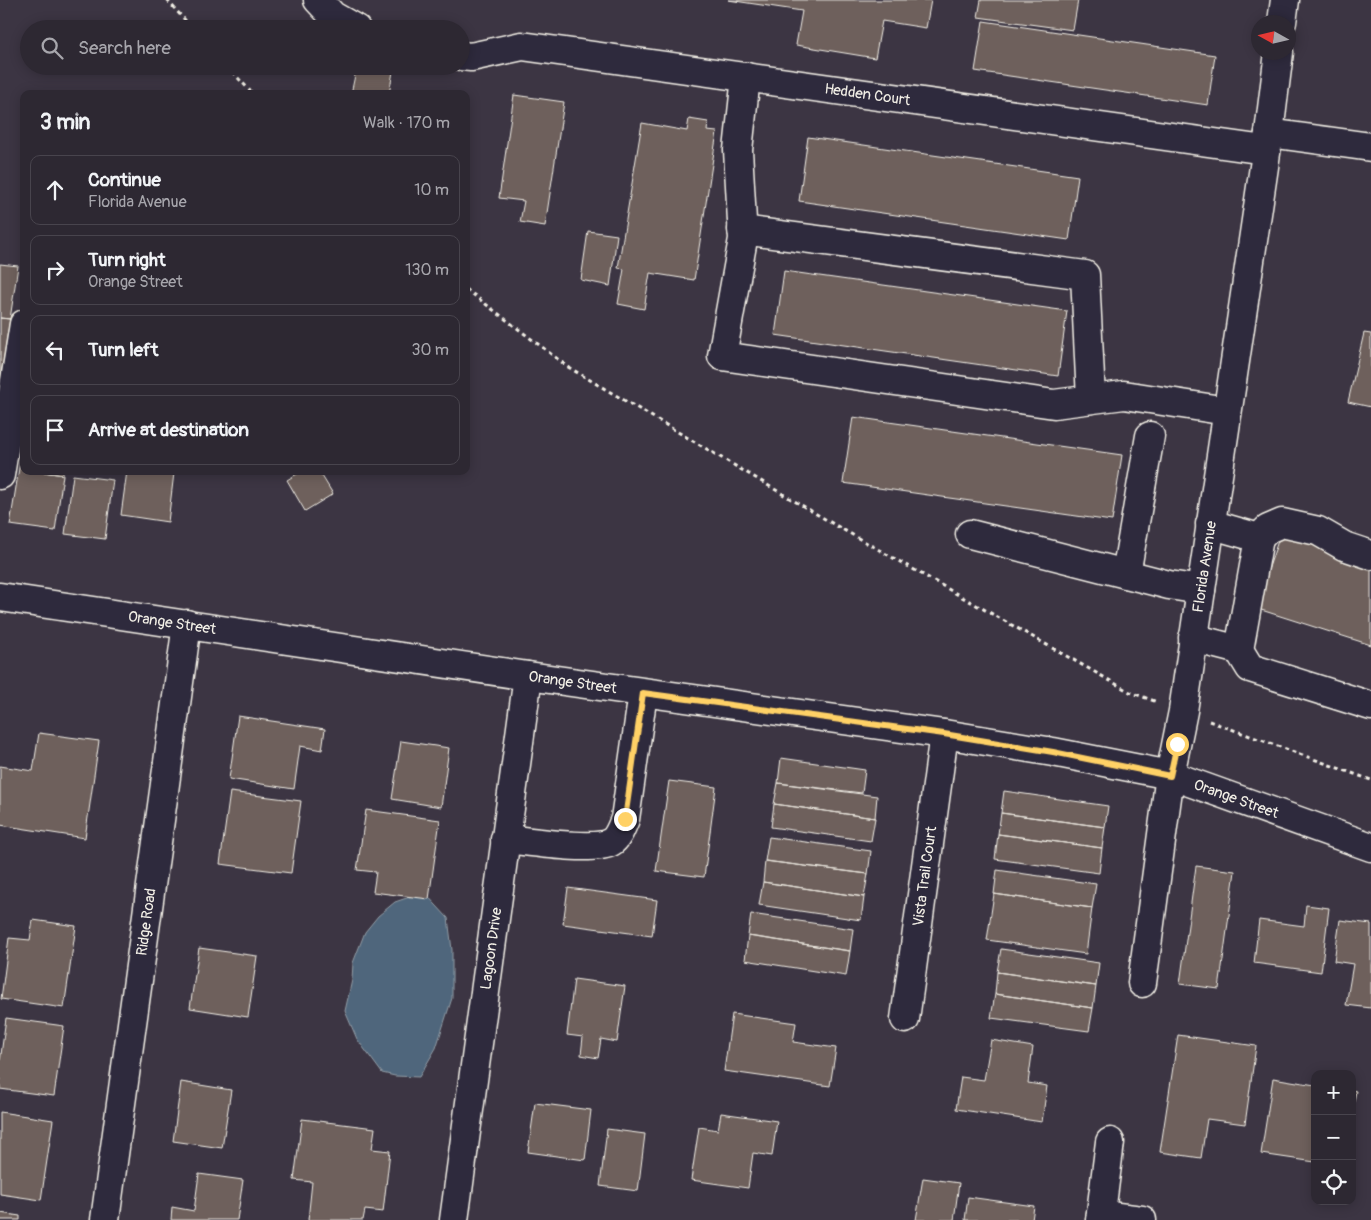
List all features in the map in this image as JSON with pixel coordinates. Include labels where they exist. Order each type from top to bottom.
[{"type":"street","points":[[318,0],[333,16],[340,20]]},
{"type":"street","points":[[1283,15],[1285,0]]},
{"type":"street","name":"Hedden Court","points":[[470,56],[522,46],[746,77],[1267,142],[1371,147]]},
{"type":"street","name":"Florida Avenue","points":[[1142,983],[1170,776],[1183,711],[1278,60]]},
{"type":"street","points":[[746,77],[738,150],[742,239],[722,356],[1054,404],[1124,395],[1227,411]]},
{"type":"street","points":[[742,230],[1085,275],[1091,399]]},
{"type":"street","points":[[0,475],[20,349]]},
{"type":"street","points":[[1126,574],[1150,436]]},
{"type":"street","points":[[1371,555],[1344,546],[1318,531],[1282,523],[1268,529],[1259,538],[1239,650],[1250,668],[1371,706]]},
{"type":"street","points":[[1210,524],[1259,538]]},
{"type":"street","points":[[970,534],[1169,585],[1201,590]]},
{"type":"street","name":"Orange Street","points":[[0,597],[643,693],[944,734],[1053,752],[1170,776],[1371,847]]},
{"type":"street","name":"Ridge Road","points":[[105,1220],[187,624]]},
{"type":"street","points":[[1193,638],[1239,650]]},
{"type":"street","name":"Lagoon Drive","points":[[454,1220],[528,676]]},
{"type":"street","points":[[505,839],[591,846],[610,842],[616,836],[625,819],[643,693]]},
{"type":"street","name":"Vista Trail Court","points":[[905,1019],[944,734]]},
{"type":"street","points":[[1110,1142],[1101,1217],[1142,1220]]},
{"type":"path","points":[[167,0],[185,20]]},
{"type":"path","points":[[235,75],[249,90]]},
{"type":"path","points":[[470,292],[568,367],[835,525],[1130,692],[1371,780]]},
{"type":"water","points":[[424,892],[448,918],[452,950],[452,998],[436,1048],[419,1077],[395,1076],[382,1073],[357,1039],[345,1011],[352,980],[353,963],[365,932],[378,916],[395,902]]},
{"type":"building","points":[[728,0],[931,0],[926,28],[882,21],[875,58],[796,45],[802,11]]},
{"type":"building","points":[[981,0],[1078,0],[1073,30],[978,17]]},
{"type":"building","points":[[983,21],[1215,55],[1208,105],[975,71]]},
{"type":"building","points":[[355,75],[392,75],[390,90],[352,90]]},
{"type":"building","points":[[514,95],[564,102],[545,226],[520,222],[524,201],[499,198]]},
{"type":"building","points":[[689,119],[708,122],[707,131],[717,132],[694,280],[650,273],[644,309],[618,304],[624,269],[618,268],[642,123],[687,131]]},
{"type":"building","points":[[808,137],[1078,176],[1069,240],[799,201]]},
{"type":"building","points":[[588,231],[617,235],[610,286],[581,280]]},
{"type":"building","points":[[0,264],[18,266],[10,319],[0,318]]},
{"type":"building","points":[[784,271],[1067,311],[1058,376],[775,335]]},
{"type":"building","points":[[0,318],[10,319],[1,376],[0,376]]},
{"type":"building","points":[[1364,333],[1371,334],[1371,407],[1348,402]]},
{"type":"building","points":[[853,417],[1122,455],[1112,521],[843,483]]},
{"type":"building","points":[[19,468],[20,475],[63,475],[55,531],[10,525]]},
{"type":"building","points":[[73,475],[113,480],[105,539],[65,534]]},
{"type":"building","points":[[126,475],[174,475],[168,522],[121,515]]},
{"type":"building","points":[[295,475],[321,475],[333,494],[305,511],[287,480]]},
{"type":"building","points":[[1280,535],[1371,563],[1371,645],[1255,608]]},
{"type":"building","points":[[238,716],[325,729],[322,750],[300,746],[294,789],[229,779]]},
{"type":"building","points":[[39,733],[99,741],[85,838],[0,825],[0,766],[33,771]]},
{"type":"building","points":[[401,741],[449,748],[441,807],[392,799]]},
{"type":"building","points":[[781,758],[865,770],[862,793],[778,783]]},
{"type":"building","points":[[669,781],[716,787],[704,877],[656,871]]},
{"type":"building","points":[[778,783],[877,796],[875,818],[774,804]]},
{"type":"building","points":[[1004,791],[1108,806],[1105,827],[1001,813]]},
{"type":"building","points":[[230,792],[301,801],[291,873],[220,864]]},
{"type":"building","points":[[774,804],[875,818],[871,841],[771,827]]},
{"type":"building","points":[[366,810],[440,820],[429,899],[373,892],[376,872],[357,870]]},
{"type":"building","points":[[1001,813],[1105,827],[1102,848],[998,834]]},
{"type":"building","points":[[998,834],[1102,848],[1099,873],[995,859]]},
{"type":"building","points":[[769,837],[871,851],[868,874],[765,861]]},
{"type":"building","points":[[765,861],[868,874],[864,897],[763,882]]},
{"type":"building","points":[[1196,866],[1235,871],[1219,989],[1180,984]]},
{"type":"building","points":[[997,870],[1096,884],[1092,908],[994,894]]},
{"type":"building","points":[[763,882],[864,897],[861,920],[759,905]]},
{"type":"building","points":[[568,888],[657,900],[652,936],[563,924]]},
{"type":"building","points":[[994,894],[1092,908],[1086,954],[987,940]]},
{"type":"building","points":[[1306,905],[1329,908],[1321,972],[1254,963],[1259,920],[1304,926]]},
{"type":"building","points":[[751,914],[853,929],[850,951],[748,936]]},
{"type":"building","points":[[33,920],[76,926],[64,1008],[1,999],[9,938],[30,940]]},
{"type":"building","points":[[1340,920],[1371,924],[1371,1008],[1346,1005],[1353,964],[1334,961]]},
{"type":"building","points":[[748,936],[850,951],[846,976],[745,960]]},
{"type":"building","points":[[199,948],[257,956],[248,1017],[190,1008]]},
{"type":"building","points":[[1001,949],[1099,963],[1096,986],[997,972]]},
{"type":"building","points":[[997,972],[1096,986],[1093,1008],[995,994]]},
{"type":"building","points":[[574,979],[625,986],[617,1042],[601,1039],[598,1058],[581,1055],[583,1037],[567,1035]]},
{"type":"building","points":[[995,994],[1093,1008],[1089,1031],[991,1018]]},
{"type":"building","points":[[732,1014],[796,1023],[793,1042],[836,1048],[830,1086],[724,1071]]},
{"type":"building","points":[[6,1018],[64,1026],[54,1096],[0,1089],[0,1062]]},
{"type":"building","points":[[1178,1035],[1256,1046],[1245,1124],[1207,1119],[1201,1158],[1160,1152]]},
{"type":"building","points":[[991,1040],[1033,1047],[1028,1083],[1047,1086],[1042,1122],[956,1109],[961,1077],[984,1080]]},
{"type":"building","points":[[1273,1078],[1311,1084],[1311,1161],[1261,1154]]},
{"type":"building","points":[[181,1082],[231,1090],[222,1148],[173,1141]]},
{"type":"building","points":[[535,1103],[591,1110],[585,1160],[528,1152]]},
{"type":"building","points":[[0,1112],[53,1120],[41,1200],[0,1194]]},
{"type":"building","points":[[721,1113],[777,1121],[772,1156],[753,1153],[748,1188],[691,1180],[699,1127],[718,1130]]},
{"type":"building","points":[[302,1119],[375,1128],[372,1149],[390,1151],[383,1212],[365,1210],[363,1220],[308,1220],[312,1182],[294,1180]]},
{"type":"building","points":[[607,1129],[645,1134],[638,1191],[600,1186]]},
{"type":"building","points":[[199,1174],[243,1180],[237,1220],[171,1220],[172,1207],[194,1211]]},
{"type":"building","points":[[923,1178],[959,1183],[954,1220],[916,1220]]},
{"type":"building","points":[[968,1197],[1034,1206],[1032,1220],[965,1220]]},
{"type":"building","points":[[0,1213],[20,1216],[20,1220],[0,1220]]},
{"type":"route","points":[[625,819],[643,693],[944,734],[1053,752],[1170,776],[1177,744]]}]
